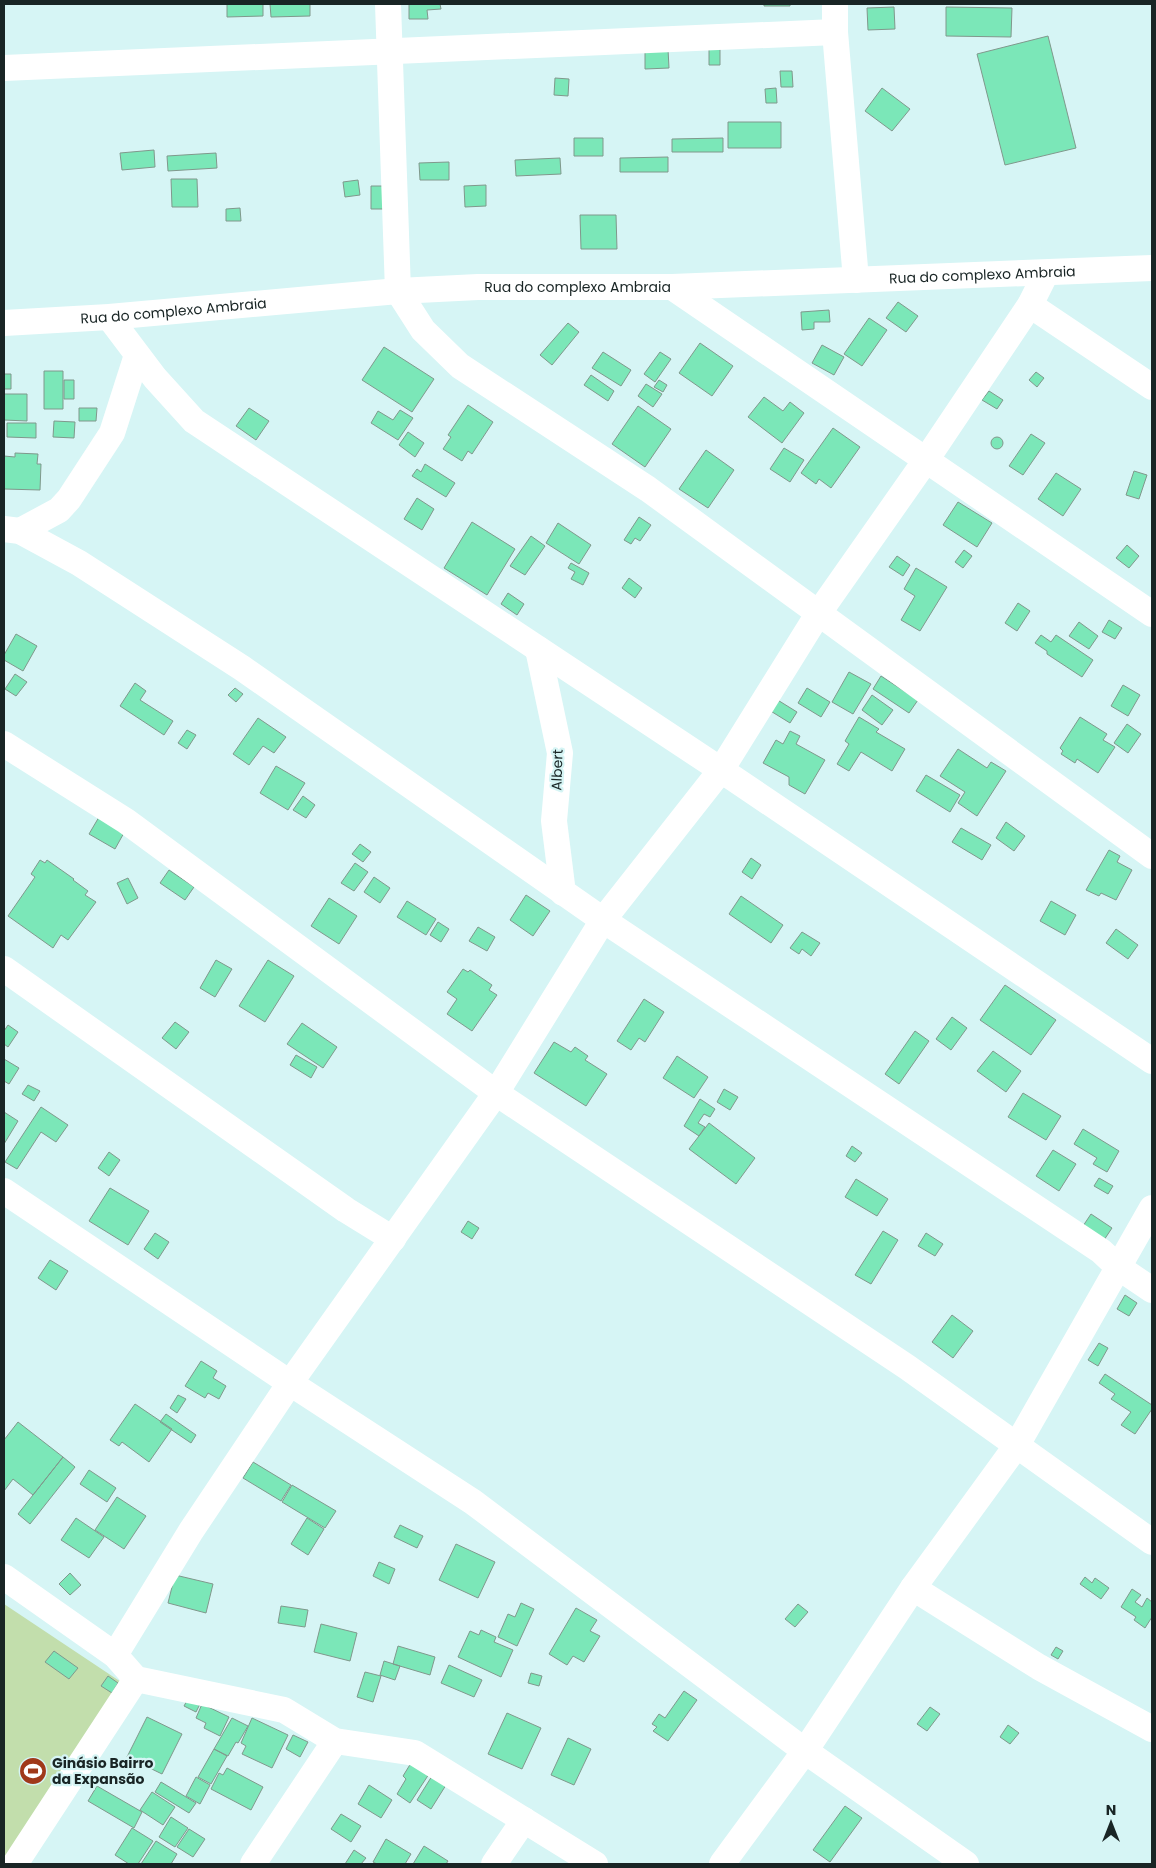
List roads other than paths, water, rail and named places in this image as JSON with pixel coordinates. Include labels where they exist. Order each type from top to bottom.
[{"type":"street","points":[[388,4],[398,291],[423,330],[460,366],[648,490],[1152,856]]},
{"type":"street","points":[[835,4],[835,32],[856,280]]},
{"type":"street","points":[[4,68],[835,32]]},
{"type":"street","name":"Rua do complexo Ambraia","points":[[4,323],[109,317],[398,291],[478,286],[672,288],[1152,268]]},
{"type":"street","points":[[115,1655],[191,1531],[290,1383],[496,1093],[603,920],[721,770],[818,614],[926,460],[1030,305],[1046,273]]},
{"type":"street","points":[[672,288],[1152,614]]},
{"type":"street","points":[[1030,305],[1152,387]]},
{"type":"street","points":[[109,317],[155,378],[194,420],[721,770],[1152,1061]]},
{"type":"street","points":[[12,530],[59,510],[69,499],[112,433],[137,355]]},
{"type":"street","points":[[12,530],[79,563],[242,668],[603,920],[1101,1251],[1118,1267],[1152,1290]]},
{"type":"street","name":"Albert","points":[[538,649],[560,753],[554,821],[564,893]]},
{"type":"street","points":[[4,744],[126,821],[496,1093],[825,1311],[1152,1542]]},
{"type":"street","points":[[4,969],[346,1210],[393,1239]]},
{"type":"street","points":[[4,1191],[290,1383],[473,1502],[805,1752],[966,1864]]},
{"type":"street","points":[[722,1864],[805,1752],[913,1588],[1017,1445],[1152,1208]]},
{"type":"street","points":[[4,1577],[115,1655],[136,1679],[284,1710],[335,1740],[415,1753],[595,1864]]},
{"type":"street","points":[[913,1588],[1039,1667],[1152,1729]]},
{"type":"street","points":[[15,1864],[136,1679]]},
{"type":"street","points":[[253,1864],[335,1740]]},
{"type":"street","points":[[494,1864],[524,1820]]},
{"type":"place","name":"Ginásio Bairro da Expansão","points":[[33,1771]]}]
